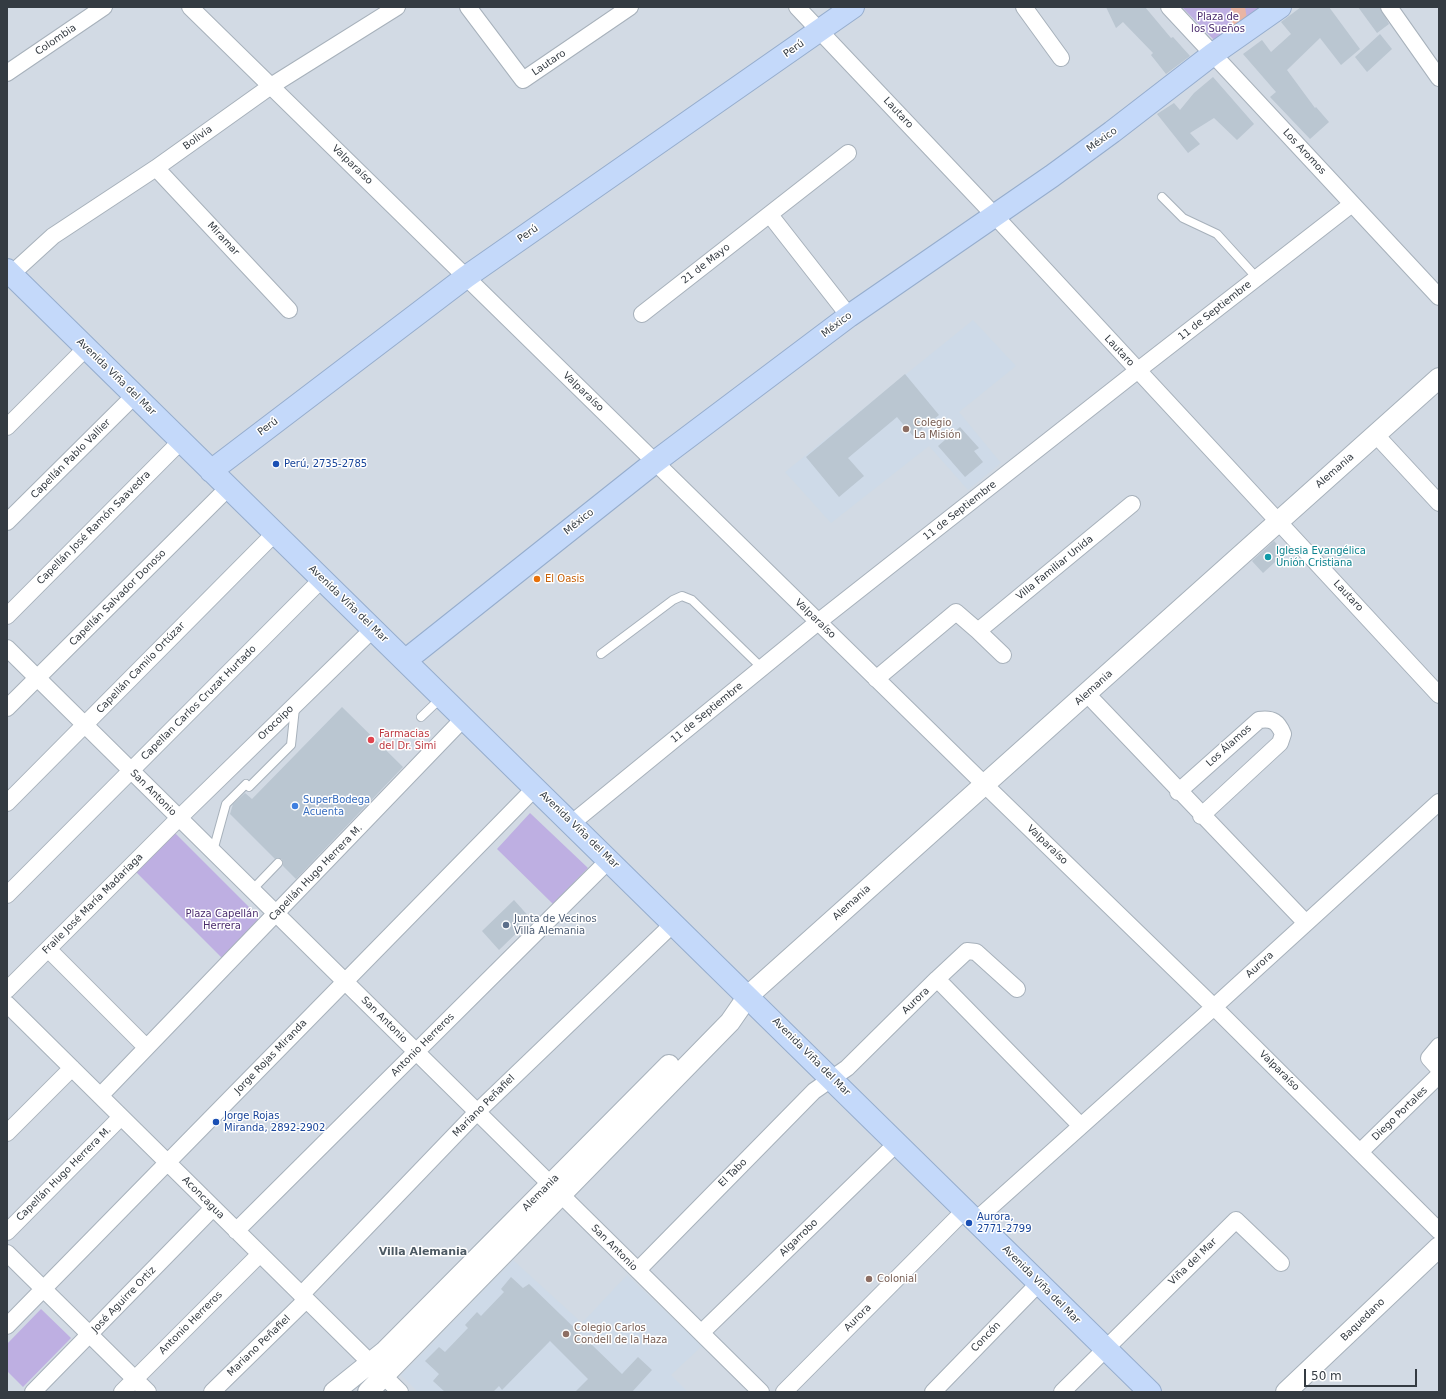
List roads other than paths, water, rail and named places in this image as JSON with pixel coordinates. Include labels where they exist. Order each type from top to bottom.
[{"type":"main road","name":"Perú","points":[[211,471],[466,277],[853,7]]},
{"type":"main road","name":"México","points":[[406,660],[655,462],[849,316],[1112,132],[1213,54],[1280,7]]},
{"type":"main road","name":"Avenida Viña del Mar","points":[[8,274],[135,395],[211,471],[406,660],[1150,1392]]},
{"type":"street","name":"Colombia","points":[[7,73],[104,7]]},
{"type":"street","name":"Valparaíso","points":[[190,7],[876,679],[1214,1007],[1439,1231]]},
{"type":"street","name":"Bolivia","points":[[8,274],[53,236],[156,168],[271,86],[397,7]]},
{"type":"street","name":"Lautaro","points":[[468,7],[523,80],[630,7]]},
{"type":"street","name":"Lautaro","points":[[797,7],[994,216],[1439,695]]},
{"type":"street","points":[[1024,7],[1061,58]]},
{"type":"street","name":"Los Aromos","points":[[1169,7],[1439,297]]},
{"type":"street","points":[[1389,7],[1439,78]]},
{"type":"street","name":"21 de Mayo","points":[[642,314],[848,153]]},
{"type":"street","name":"Miramar","points":[[156,168],[289,310]]},
{"type":"street","name":"11 de Septiembre","points":[[572,823],[818,622],[1352,204]]},
{"type":"street","points":[[770,215],[849,316]]},
{"type":"street","points":[[7,427],[86,348]]},
{"type":"street","name":"Alemania","points":[[368,1392],[722,1013],[737,1001],[748,996],[1439,378]]},
{"type":"street","name":"Capellán Pablo Vallier","points":[[7,522],[135,395]]},
{"type":"street","points":[[1376,435],[1439,502]]},
{"type":"street","name":"Capellán José Ramón Saavedra","points":[[7,616],[181,441]]},
{"type":"street","name":"Capellán Salvador Donoso","points":[[7,708],[229,487]]},
{"type":"street","name":"Villa Familiar Unida","points":[[978,631],[1132,504]]},
{"type":"street","name":"Capellán Camilo Ortúzar","points":[[7,803],[85,726],[275,532]]},
{"type":"street","name":"Capellan Carlos Cruzat Hurtado","points":[[7,895],[322,578]]},
{"type":"street","points":[[876,679],[956,612],[1003,655]]},
{"type":"street","name":"Orocoipo","points":[[179,818],[373,629]]},
{"type":"street","name":"San Antonio","points":[[7,648],[761,1392]]},
{"type":"street","points":[[1087,694],[1178,792],[1306,923]]},
{"type":"street","name":"Capellán Hugo Herrera M.","points":[[100,1096],[464,718]]},
{"type":"street","name":"Los Álamos","points":[[1178,792],[1259,720],[1268,719],[1279,724],[1283,734],[1280,743],[1201,816]]},
{"type":"street","name":"Jorge Rojas Miranda","points":[[7,1326],[536,788]]},
{"type":"street","name":"Aurora","points":[[784,1392],[970,1215],[1080,1125],[1214,1007],[1439,802]]},
{"type":"street","name":"Fraile José María Madariaga","points":[[7,990],[179,818]]},
{"type":"street","name":"Antonio Herreros","points":[[236,1230],[609,860]]},
{"type":"street","name":"Mariano Peñafiel","points":[[212,1392],[304,1297],[477,1112],[674,923]]},
{"type":"street","points":[[48,949],[146,1048]]},
{"type":"street","points":[[937,980],[967,951],[971,951],[976,952],[1017,989]]},
{"type":"street","name":"Aurora","points":[[832,1078],[847,1068],[937,980],[1080,1125]]},
{"type":"street","name":"Aconcagua","points":[[9,1011],[72,1068],[400,1392]]},
{"type":"street","points":[[1439,1046],[1429,1058],[1439,1069]]},
{"type":"street","points":[[7,1133],[72,1068]]},
{"type":"street","name":"Diego Portales","points":[[1360,1152],[1439,1075]]},
{"type":"street","name":"El Tabo","points":[[638,1270],[814,1091],[832,1078]]},
{"type":"street","name":"Capellán Hugo Herrera M.","points":[[7,1232],[121,1117]]},
{"type":"street","name":"Algarrobo","points":[[701,1333],[897,1143]]},
{"type":"street","name":"Alemania","points":[[334,1392],[385,1351],[556,1190]]},
{"type":"street","name":"José Aguirre Ortiz","points":[[33,1392],[213,1208]]},
{"type":"street","name":"Viña del Mar","points":[[1105,1348],[1236,1220],[1281,1263]]},
{"type":"street","name":"Baquedano","points":[[1286,1392],[1439,1247]]},
{"type":"street","points":[[7,1253],[148,1392]]},
{"type":"street","name":"Antonio Herreros","points":[[122,1392],[260,1254]]},
{"type":"street","name":"Concón","points":[[933,1392],[1039,1283]]},
{"type":"street","points":[[1062,1392],[1105,1348]]},
{"type":"lane","points":[[1162,197],[1183,218],[1217,234],[1257,278]]},
{"type":"lane","points":[[601,654],[673,600],[682,596],[692,600],[762,668]]},
{"type":"lane","points":[[421,717],[442,696]]},
{"type":"lane","points":[[213,851],[226,804],[246,784],[249,787],[291,745],[296,704]]},
{"type":"lane","points":[[252,890],[278,863]]},
{"type":"place","name":"Colegio La Misión","points":[[906,429]]},
{"type":"place","name":"Perú, 2735-2785","points":[[276,464]]},
{"type":"place","name":"Iglesia Evangélica Unión Cristiana","points":[[1268,557]]},
{"type":"place","name":"El Oasis","points":[[537,579]]},
{"type":"place","name":"Farmacias del Dr. Simi","points":[[371,740]]},
{"type":"place","name":"SuperBodega Acuenta","points":[[295,806]]},
{"type":"place","name":"Junta de Vecinos Villa Alemania","points":[[506,925]]},
{"type":"place","name":"Jorge Rojas Miranda, 2892-2902","points":[[216,1122]]},
{"type":"place","name":"Aurora, 2771-2799","points":[[969,1223]]},
{"type":"place","name":"Colonial","points":[[869,1279]]},
{"type":"place","name":"Colegio Carlos Condell de la Haza","points":[[566,1334]]},
{"type":"district","name":"Villa Alemania","points":[[423,1252]]},
{"type":"park label","name":"Plaza de los Sueños","points":[[1218,22]]},
{"type":"park label","name":"Plaza Capellán Herrera","points":[[222,920]]}]
